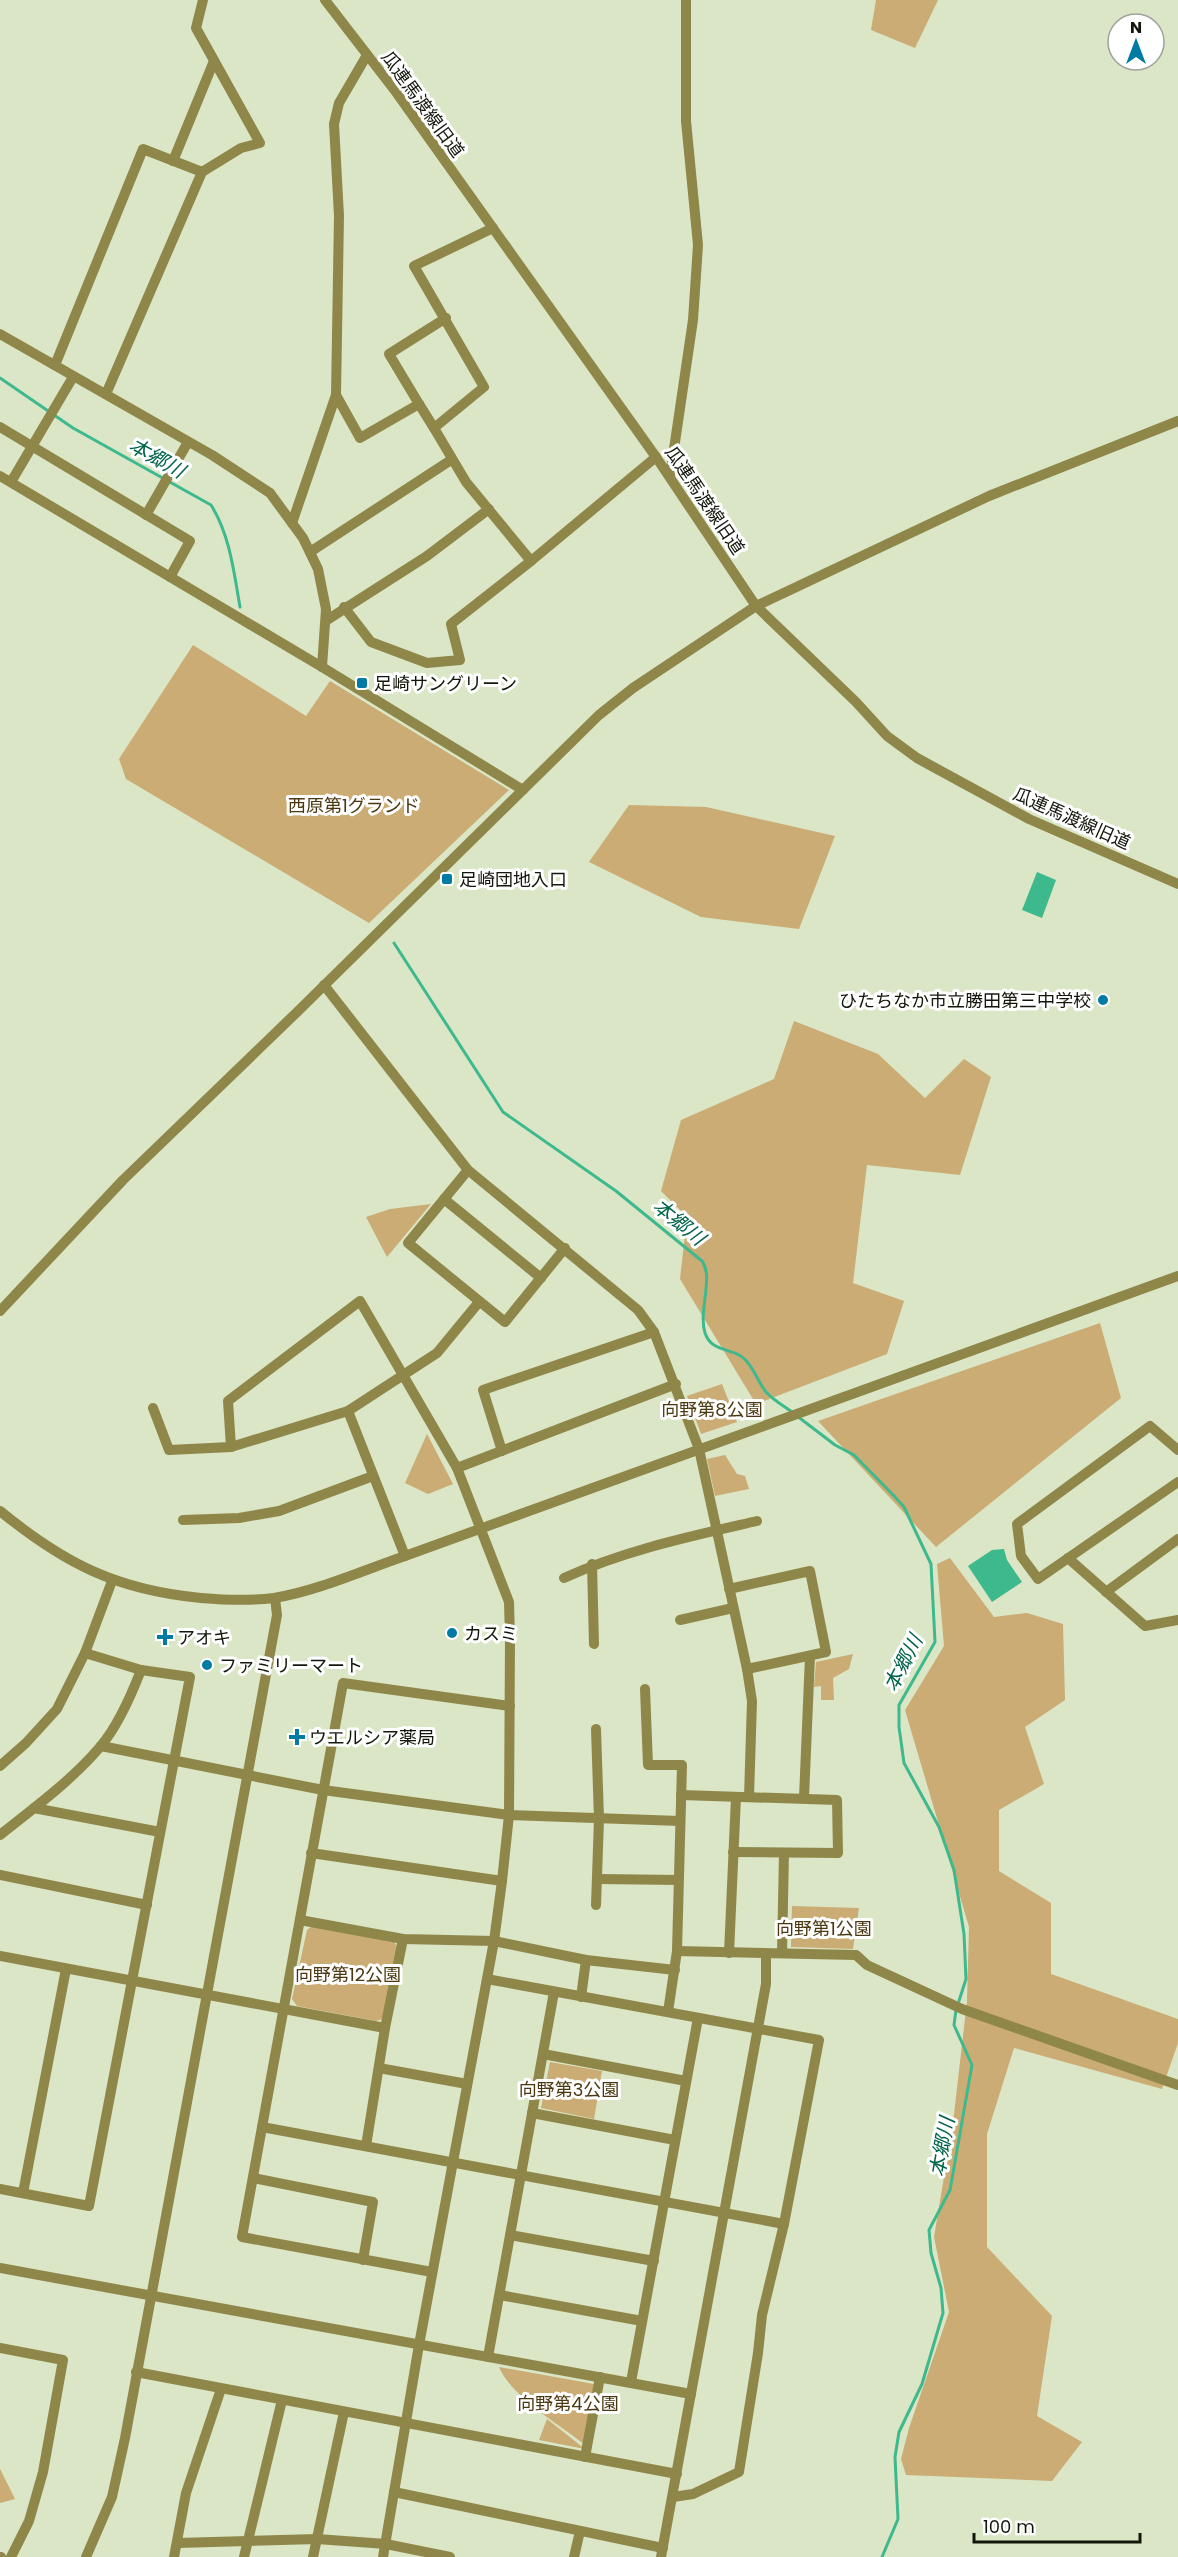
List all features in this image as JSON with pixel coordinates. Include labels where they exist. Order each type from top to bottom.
[{"type":"street","points":[[106,394],[202,172],[241,148],[260,143],[196,28],[203,0]]},
{"type":"street","name":"瓜連馬渡線旧道","points":[[325,0],[493,228],[670,476],[756,606],[856,702],[887,736],[917,758],[1029,819],[1178,884]]},
{"type":"street","points":[[670,476],[693,320],[699,245],[686,121],[686,0]]},
{"type":"street","points":[[292,523],[336,395],[339,216],[334,124],[339,103],[367,55]]},
{"type":"street","points":[[173,161],[214,61]]},
{"type":"street","points":[[54,365],[143,149],[202,172]]},
{"type":"street","points":[[434,428],[484,387],[414,266],[493,228]]},
{"type":"street","points":[[446,318],[389,354],[451,460],[531,561]]},
{"type":"street","points":[[0,334],[188,442],[270,493],[292,523],[318,569],[327,620],[322,667]]},
{"type":"street","points":[[11,482],[73,376]]},
{"type":"street","points":[[336,395],[360,438],[419,404]]},
{"type":"street","points":[[0,1311],[123,1180],[599,715],[633,688],[756,606],[989,496],[1178,421]]},
{"type":"street","points":[[0,427],[190,541],[170,577]]},
{"type":"street","points":[[146,515],[188,442]]},
{"type":"street","points":[[344,607],[371,642],[427,663],[460,660],[451,624],[656,457]]},
{"type":"street","points":[[310,552],[451,460]]},
{"type":"street","points":[[0,476],[322,667],[523,790]]},
{"type":"street","points":[[327,620],[427,555],[489,510]]},
{"type":"street","points":[[324,985],[468,1170],[638,1310],[654,1332],[676,1384],[699,1449],[747,1669],[752,1701],[749,1797]]},
{"type":"street","points":[[468,1170],[408,1243],[479,1302],[505,1322],[565,1248]]},
{"type":"street","points":[[444,1199],[541,1278]]},
{"type":"street","points":[[0,1511],[37,1541],[72,1562],[112,1581],[156,1593],[184,1596],[214,1599],[275,1598],[405,1556],[1178,1276]]},
{"type":"street","points":[[231,1448],[228,1401],[360,1301],[457,1468],[509,1602],[509,1815],[502,1881],[494,1941],[432,2272],[383,2557]]},
{"type":"street","points":[[153,1408],[169,1450],[231,1448],[348,1411],[437,1353],[479,1302]]},
{"type":"street","points":[[502,1451],[483,1390],[654,1332]]},
{"type":"street","points":[[457,1468],[676,1384]]},
{"type":"street","points":[[348,1411],[405,1556]]},
{"type":"street","points":[[1178,1450],[1150,1426],[1017,1524],[1021,1556],[1038,1579],[1178,1482]]},
{"type":"street","points":[[183,1520],[239,1518],[279,1511],[373,1476]]},
{"type":"street","points":[[564,1578],[592,1564],[757,1521]]},
{"type":"street","points":[[1106,1592],[1178,1539]]},
{"type":"street","points":[[1068,1558],[1145,1626],[1178,1620]]},
{"type":"street","points":[[592,1564],[594,1644]]},
{"type":"street","points":[[729,1589],[810,1571],[826,1652],[747,1669]]},
{"type":"street","points":[[0,1766],[26,1743],[57,1709],[85,1653],[112,1581]]},
{"type":"street","points":[[86,2557],[112,2497],[249,1775],[277,1615],[275,1598]]},
{"type":"street","points":[[680,1620],[733,1608]]},
{"type":"street","points":[[0,2189],[89,2206],[190,1677],[141,1670],[85,1653]]},
{"type":"street","points":[[804,1798],[810,1656]]},
{"type":"street","points":[[0,1835],[56,1791],[101,1746],[130,1699],[141,1670]]},
{"type":"street","points":[[432,2272],[242,2237],[342,1683],[510,1706]]},
{"type":"street","points":[[645,1689],[648,1765],[682,1765],[677,1951],[668,2013]]},
{"type":"street","points":[[596,1729],[599,1819],[599,1879],[596,1905]]},
{"type":"street","points":[[101,1746],[323,1790],[509,1815],[680,1821]]},
{"type":"street","points":[[681,1795],[837,1800],[838,1853],[733,1852]]},
{"type":"street","points":[[729,1953],[736,1797]]},
{"type":"street","points":[[34,1808],[160,1832]]},
{"type":"street","points":[[311,1853],[502,1881]]},
{"type":"street","points":[[782,1953],[784,1853]]},
{"type":"street","points":[[0,1875],[147,1905]]},
{"type":"street","points":[[599,1879],[678,1880]]},
{"type":"street","points":[[300,1920],[403,1940],[494,1941],[586,1960],[675,1970]]},
{"type":"street","points":[[366,2146],[385,2028],[403,1940]]},
{"type":"street","points":[[677,1951],[856,1955],[867,1965],[958,2007],[1178,2085]]},
{"type":"street","points":[[394,2492],[580,2531],[662,2553],[766,1984],[766,1954]]},
{"type":"street","points":[[0,1956],[385,2028]]},
{"type":"street","points":[[581,1997],[586,1960]]},
{"type":"street","points":[[23,2193],[66,1969]]},
{"type":"street","points":[[487,1979],[819,2040],[784,2224],[762,2315],[739,2472],[693,2494],[673,2497]]},
{"type":"street","points":[[488,2357],[554,1992]]},
{"type":"street","points":[[631,2382],[698,2018]]},
{"type":"street","points":[[543,2054],[686,2080]]},
{"type":"street","points":[[379,2068],[467,2084]]},
{"type":"street","points":[[532,2114],[675,2140]]},
{"type":"street","points":[[262,2127],[665,2200],[784,2224]]},
{"type":"street","points":[[253,2178],[373,2202],[363,2260]]},
{"type":"street","points":[[510,2235],[654,2261]]},
{"type":"street","points":[[0,2268],[691,2394]]},
{"type":"street","points":[[500,2295],[642,2321]]},
{"type":"street","points":[[0,2348],[63,2360],[43,2472],[28,2521],[11,2557]]},
{"type":"street","points":[[136,2372],[221,2390],[677,2474]]},
{"type":"street","points":[[585,2457],[600,2377]]},
{"type":"street","points":[[174,2557],[186,2493],[221,2390]]},
{"type":"street","points":[[244,2557],[282,2400]]},
{"type":"street","points":[[313,2557],[344,2412]]},
{"type":"street","points":[[574,2557],[580,2531]]},
{"type":"street","points":[[178,2543],[317,2539],[386,2544],[447,2557]]},
{"type":"green space","points":[[876,0],[938,0],[915,48],[871,30]]},
{"type":"green space","name":"西原第1グランド","points":[[193,645],[306,716],[330,681],[509,790],[369,923],[126,779],[119,759]]},
{"type":"green space","points":[[629,805],[706,807],[835,836],[799,929],[701,917],[589,862]]},
{"type":"green space","points":[[794,1021],[878,1054],[925,1098],[964,1059],[991,1077],[960,1175],[867,1165],[853,1283],[904,1301],[887,1354],[756,1404],[680,1279],[687,1217],[661,1191],[681,1120],[774,1079]]},
{"type":"green space","points":[[431,1204],[387,1257],[366,1217],[390,1209]]},
{"type":"green space","points":[[1100,1323],[1121,1398],[936,1547],[818,1421]]},
{"type":"green space","name":"向野第8公園","points":[[722,1384],[737,1422],[701,1434],[687,1396]]},
{"type":"green space","points":[[427,1434],[453,1484],[428,1494],[405,1483]]},
{"type":"green space","points":[[725,1455],[737,1474],[745,1476],[749,1489],[715,1496],[707,1459]]},
{"type":"green space","points":[[950,1558],[994,1617],[1027,1613],[1063,1624],[1065,1700],[1025,1727],[1044,1784],[999,1810],[999,1871],[1051,1903],[1051,1974],[1178,2019],[1178,2043],[1162,2089],[1014,2048],[987,2134],[987,2247],[1052,2316],[1037,2416],[1082,2442],[1052,2481],[906,2475],[901,2459],[909,2428],[949,2312],[934,2237],[953,2123],[967,2001],[969,1927],[905,1710],[944,1646],[937,1564]]},
{"type":"green space","points":[[853,1654],[849,1669],[833,1678],[834,1700],[821,1700],[821,1686],[814,1687],[816,1662]]},
{"type":"green space","name":"向野第1公園","points":[[792,1906],[859,1908],[853,1949],[791,1947]]},
{"type":"green space","name":"向野第12公園","points":[[312,1926],[394,1942],[399,1949],[385,2018],[376,2021],[297,2006],[292,1999],[307,1930]]},
{"type":"green space","name":"向野第3公園","points":[[550,2062],[602,2071],[594,2119],[541,2108]]},
{"type":"green space","name":"向野第4公園","points":[[499,2367],[594,2384],[584,2444],[524,2399],[505,2378]]},
{"type":"green space","points":[[547,2419],[585,2449],[539,2440]]},
{"type":"green space","points":[[0,2469],[15,2499],[0,2503]]},
{"type":"shaded area","points":[[1037,872],[1056,880],[1042,918],[1022,910]]},
{"type":"shaded area","points":[[1004,1549],[1007,1560],[1022,1582],[992,1602],[968,1566],[992,1550]]},
{"type":"waterway","name":"本郷川","points":[[0,378],[73,428],[211,505],[227,541],[240,607]]},
{"type":"waterway","name":"本郷川","points":[[394,943],[503,1112],[616,1191],[702,1261],[707,1276],[703,1325],[708,1339],[715,1346],[744,1358],[766,1392],[792,1412]]},
{"type":"waterway","name":"本郷川","points":[[797,1416],[835,1445],[854,1455],[895,1497],[904,1507],[931,1564],[935,1642],[899,1705],[899,1727],[904,1763],[939,1827],[954,1870],[964,1934],[966,1979],[958,2004]]},
{"type":"waterway","name":"本郷川","points":[[882,2557],[898,2519],[895,2457],[899,2432],[922,2384],[943,2313],[941,2288],[931,2253],[929,2230],[950,2190],[972,2065],[954,2025],[956,2010]]},
{"type":"place","name":"足崎サングリーン","points":[[362,683]]},
{"type":"place","name":"足崎団地入口","points":[[447,879]]},
{"type":"place","name":"ひたちなか市立勝田第三中学校","points":[[1103,1000]]},
{"type":"place","name":"カスミ","points":[[452,1633]]},
{"type":"place","name":"アオキ","points":[[165,1637]]},
{"type":"place","name":"ファミリーマート","points":[[207,1665]]},
{"type":"place","name":"ウエルシア薬局","points":[[297,1737]]}]
